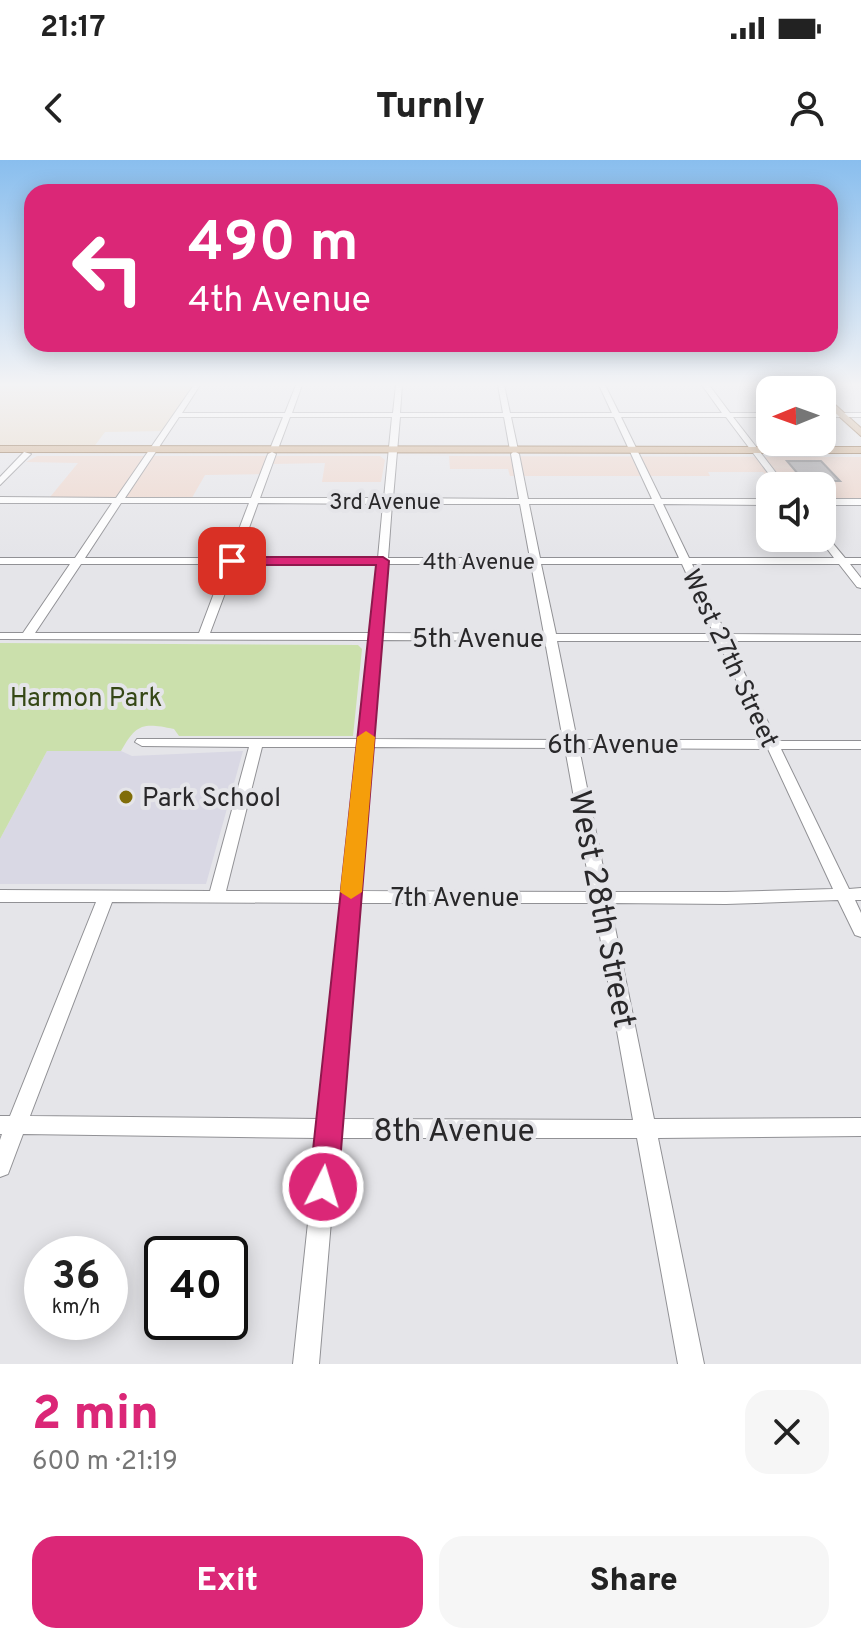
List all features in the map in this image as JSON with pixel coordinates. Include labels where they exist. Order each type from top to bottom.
[{"type":"main road","points":[[0,452],[756,452]]},
{"type":"main road","points":[[0,452],[152,452]]},
{"type":"main road","points":[[836,452],[861,452]]},
{"type":"street","points":[[26,637],[159,441]]},
{"type":"street","points":[[203,637],[277,441]]},
{"type":"street","points":[[306,1364],[394,441]]},
{"type":"street","name":"West 28th Street","points":[[512,441],[691,1364]]},
{"type":"street","name":"West 27th Street","points":[[629,441],[861,931]]},
{"type":"street","points":[[748,441],[756,452]]},
{"type":"street","points":[[0,482],[27,454]]},
{"type":"street","points":[[759,456],[771,472]]},
{"type":"street","name":"3rd Avenue","points":[[0,500],[756,502]]},
{"type":"street","points":[[836,502],[861,502]]},
{"type":"street","points":[[835,552],[861,585]]},
{"type":"street","name":"4th Avenue","points":[[0,561],[861,561]]},
{"type":"street","name":"5th Avenue","points":[[0,636],[861,638]]},
{"type":"street","name":"6th Avenue","points":[[142,742],[256,745],[861,745]]},
{"type":"street","points":[[216,898],[256,745]]},
{"type":"street","name":"7th Avenue","points":[[0,896],[216,898],[861,894]]},
{"type":"street","points":[[0,1167],[8,1125],[106,897]]},
{"type":"street","name":"8th Avenue","points":[[8,1125],[646,1130],[861,1127]]},
{"type":"shaded area","points":[[0,441],[98,441],[93,448],[0,448]]},
{"type":"shaded area","points":[[37,456],[380,456],[385,460],[381,482],[322,482],[325,463],[273,464],[268,474],[205,475],[189,503],[46,502],[78,463],[26,462]]},
{"type":"shaded area","points":[[449,456],[861,457],[861,503],[836,503],[836,472],[708,472],[710,476],[510,476],[508,469],[450,469]]},
{"type":"shaded area","name":"Park School","points":[[47,751],[121,751],[132,756],[243,751],[206,884],[0,884],[0,839]]},
{"type":"green space","name":"Harmon Park","points":[[0,643],[358,645],[362,649],[353,736],[179,736],[174,729],[147,726],[136,731],[121,751],[47,751],[0,839]]},
{"type":"building","points":[[787,461],[821,461],[831,472],[796,472]]},
{"type":"slow traffic","points":[[351,892],[366,737]]},
{"type":"place","name":"Park School","points":[[126,797]]},
{"type":"route","points":[[232,561],[383,561],[323,1187]]}]
